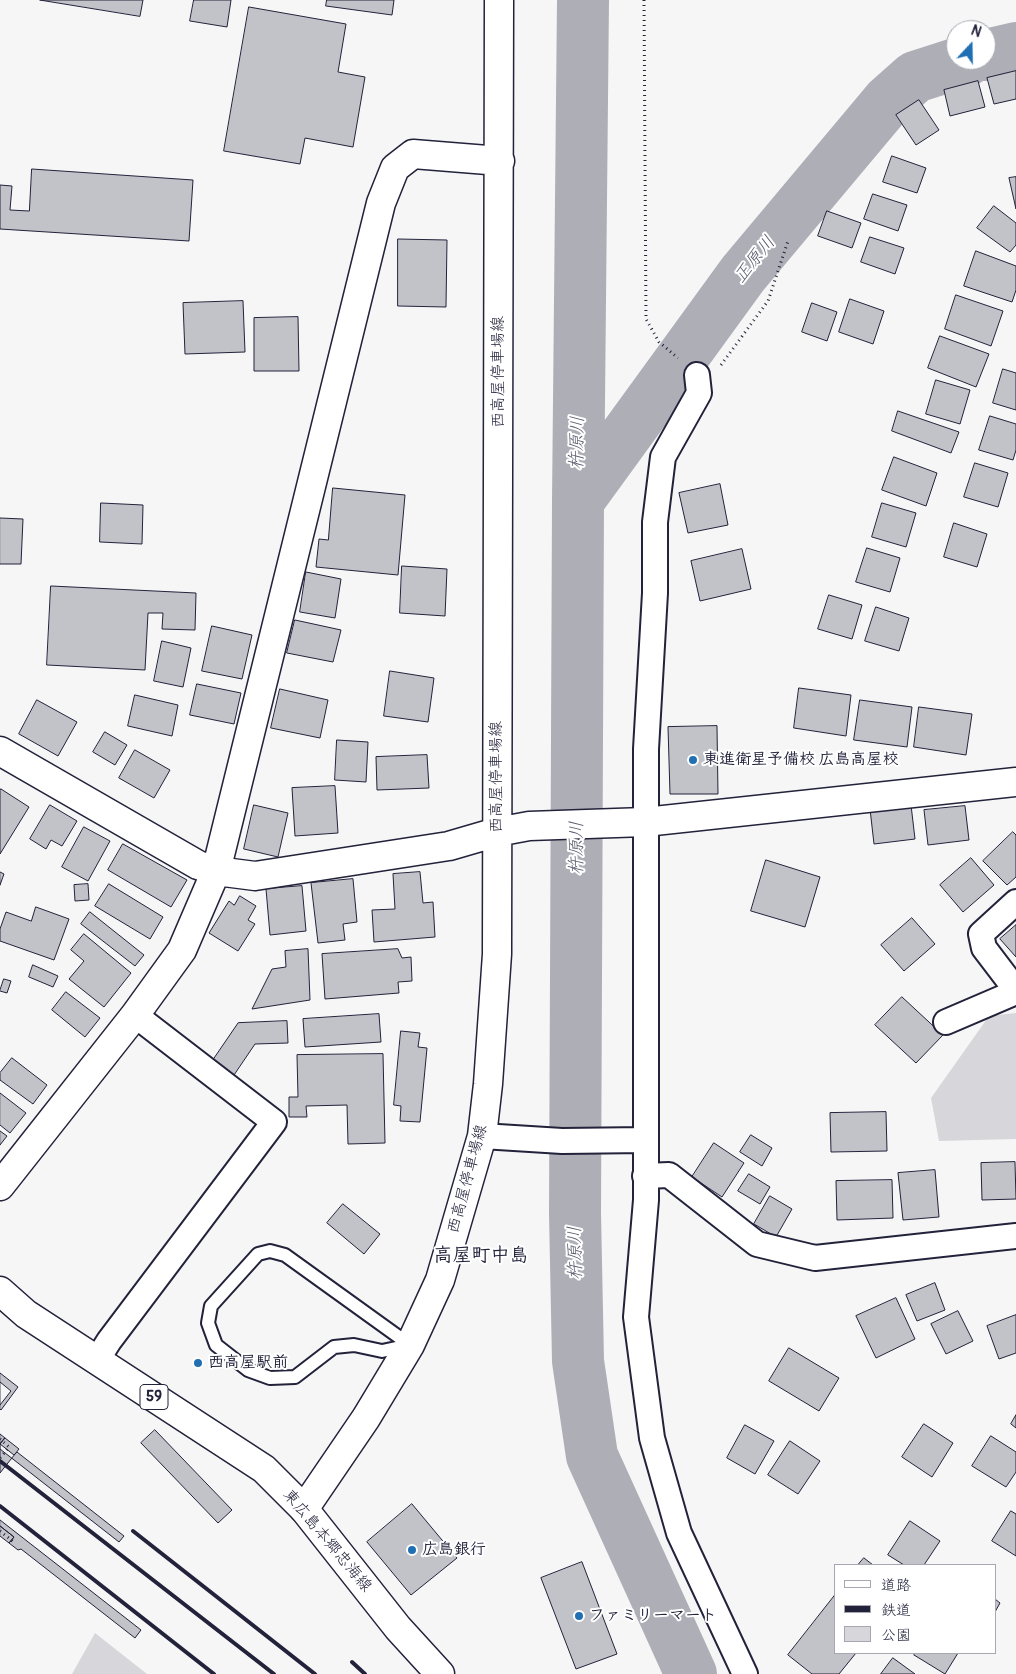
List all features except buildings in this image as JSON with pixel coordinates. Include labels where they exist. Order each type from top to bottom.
[{"type":"street","name":"西高屋停車場線","points":[[304,1509],[366,1418],[410,1345],[440,1280],[482,1136],[488,1084],[497,954],[499,0]]},
{"type":"street","points":[[0,1186],[135,1016],[182,950],[216,871],[381,203],[395,168],[413,154],[500,161]]},
{"type":"street","points":[[698,384],[663,457],[656,512],[655,593],[646,749],[638,822],[636,1140],[646,1176],[646,1200],[636,1317],[652,1438],[679,1533],[745,1674]]},
{"type":"street","points":[[0,751],[198,865],[216,871],[255,876],[448,846],[497,832],[529,826],[638,822],[1016,782]]},
{"type":"street","points":[[946,1022],[1016,991],[984,948],[981,934],[1016,902]]},
{"type":"street","points":[[97,1360],[109,1341],[274,1122],[135,1016]]},
{"type":"street","points":[[482,1136],[562,1141],[636,1140]]},
{"type":"street","points":[[646,1176],[670,1175],[757,1244],[815,1258],[1016,1236]]},
{"type":"street","name":"東広島本郷忠海線","points":[[0,1291],[26,1314],[264,1469],[304,1509],[398,1628],[440,1674]]},
{"type":"lane","points":[[270,1251],[285,1255],[410,1345],[382,1351],[354,1345],[334,1347],[295,1378],[270,1378],[248,1370],[216,1345],[208,1323],[211,1306],[258,1254],[270,1251]]},
{"type":"path","points":[[644,0],[646,319],[659,342]]},
{"type":"path","points":[[698,384],[768,301],[788,241]]},
{"type":"path","points":[[0,1458],[9,1447],[1,1440]]},
{"type":"path","points":[[0,1531],[15,1543]]},
{"type":"green space","points":[[1016,1013],[1016,1139],[939,1141],[931,1098],[989,1016]]},
{"type":"green space","points":[[95,1633],[147,1674],[72,1674]]},
{"type":"waterway","name":"杵原川","points":[[583,0],[578,501],[575,1213],[578,1361],[592,1456],[691,1674]]},
{"type":"waterway","name":"正原川","points":[[996,53],[1016,48]]},
{"type":"waterway","name":"正原川","points":[[578,501],[743,274],[888,101],[915,77],[946,67]]},
{"type":"railway","points":[[0,1461],[274,1674]]},
{"type":"railway","points":[[0,1506],[214,1674]]},
{"type":"railway","points":[[133,1531],[315,1674]]},
{"type":"railway","points":[[352,1662],[365,1674]]},
{"type":"place","name":"東進衛星予備校 広島高屋校","points":[[693,760]]},
{"type":"place","name":"西高屋駅前","points":[[198,1363]]},
{"type":"place","name":"広島銀行","points":[[412,1550]]},
{"type":"place","name":"ファミリーマート","points":[[579,1616]]},
{"type":"district","name":"高屋町中島","points":[[481,1256]]}]
